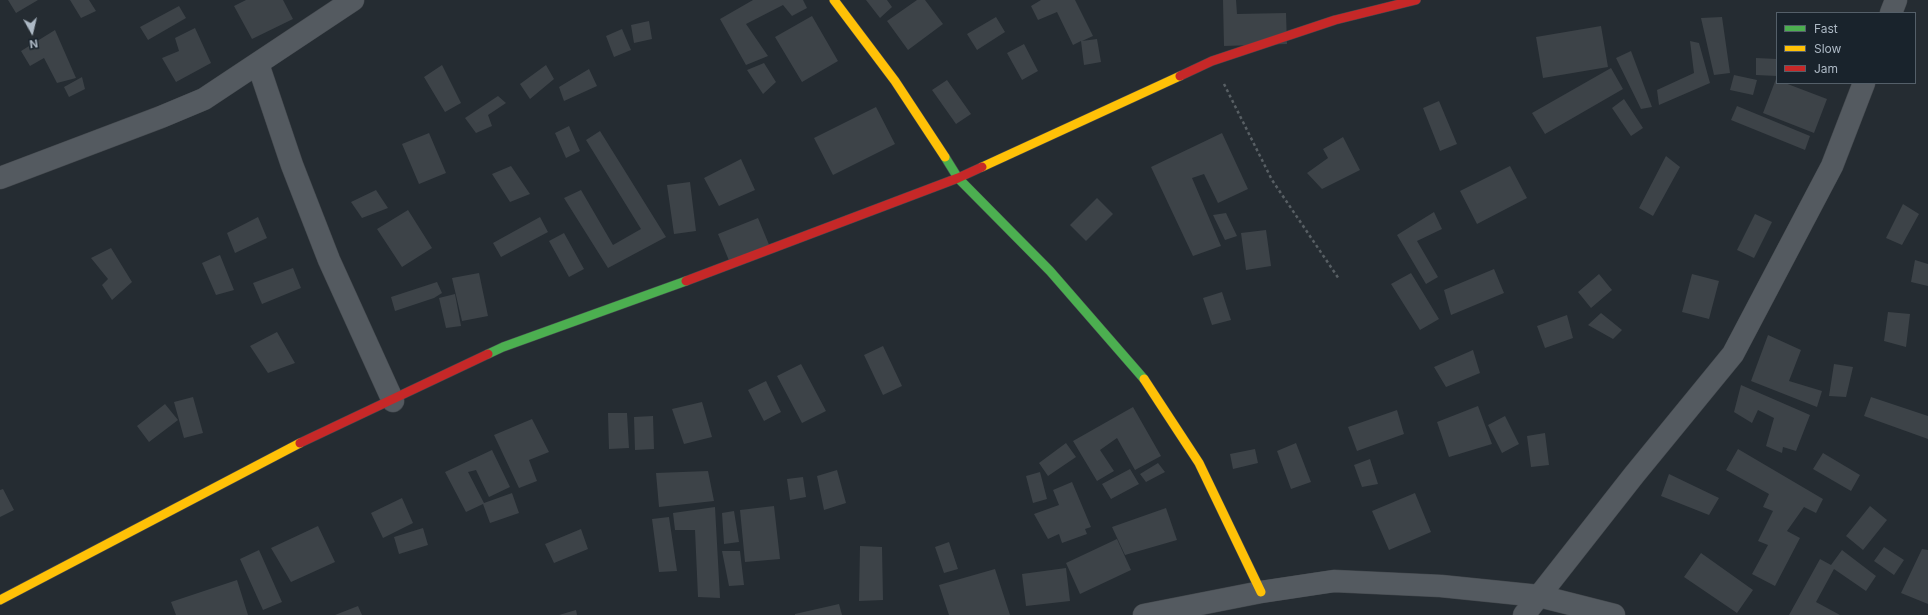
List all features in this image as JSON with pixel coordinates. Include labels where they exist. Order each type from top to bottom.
[{"type":"street","points":[[0,178],[161,117],[204,99],[353,0]]},
{"type":"street","points":[[834,0],[895,81],[958,178],[1050,271],[1140,374],[1199,462],[1261,592]]},
{"type":"street","points":[[0,600],[273,456],[393,401],[503,347],[731,265],[958,178],[1212,61],[1335,20],[1416,0]]},
{"type":"street","points":[[1891,12],[1896,0]]},
{"type":"street","points":[[258,64],[292,165],[329,260],[393,401]]},
{"type":"street","points":[[1524,615],[1733,354],[1832,166],[1864,84]]},
{"type":"street","points":[[1144,615],[1261,592],[1334,581],[1441,586],[1539,596],[1614,615]]},
{"type":"path","points":[[1212,61],[1272,180],[1339,279]]},
{"type":"building","points":[[8,0],[38,0],[16,13]]},
{"type":"building","points":[[70,0],[89,0],[96,11],[81,18]]},
{"type":"building","points":[[246,0],[283,0],[293,19],[252,39],[234,6]]},
{"type":"building","points":[[753,0],[803,0],[807,8],[792,16],[783,5],[746,24],[768,56],[746,65],[720,19]]},
{"type":"building","points":[[866,0],[887,0],[892,7],[880,18]]},
{"type":"building","points":[[917,0],[925,0],[943,24],[908,50],[887,21]]},
{"type":"building","points":[[1041,0],[1075,0],[1093,36],[1082,41],[1097,39],[1101,62],[1084,65],[1081,41],[1073,45],[1057,12],[1038,20],[1031,6]]},
{"type":"building","points":[[1223,0],[1236,0],[1237,14],[1286,13],[1287,44],[1224,46]]},
{"type":"building","points":[[179,6],[186,18],[148,40],[140,27]]},
{"type":"building","points":[[812,16],[838,61],[802,82],[775,37]]},
{"type":"building","points":[[996,17],[1005,32],[977,50],[967,34]]},
{"type":"building","points":[[1722,17],[1730,73],[1714,75],[1701,18]]},
{"type":"building","points":[[649,21],[652,39],[634,43],[631,25]]},
{"type":"building","points":[[1601,26],[1608,67],[1543,78],[1536,37]]},
{"type":"building","points":[[195,28],[211,63],[176,82],[162,58],[179,51],[175,38]]},
{"type":"building","points":[[622,29],[631,50],[614,57],[606,36]]},
{"type":"building","points":[[55,30],[76,78],[57,83],[44,58],[30,66],[21,51]]},
{"type":"building","points":[[1690,41],[1699,43],[1710,83],[1659,105],[1657,90],[1694,73]]},
{"type":"building","points":[[1024,44],[1038,71],[1022,80],[1007,53]]},
{"type":"building","points":[[1631,51],[1652,107],[1641,109],[1616,58]]},
{"type":"building","points":[[1756,58],[1776,59],[1776,76],[1756,75]]},
{"type":"building","points":[[764,63],[776,82],[763,94],[747,70]]},
{"type":"building","points":[[442,65],[461,103],[445,112],[424,77]]},
{"type":"building","points":[[546,65],[554,79],[530,99],[520,84]]},
{"type":"building","points":[[1611,68],[1623,89],[1545,134],[1532,113]]},
{"type":"building","points":[[589,69],[597,86],[564,101],[559,87]]},
{"type":"building","points":[[1734,75],[1757,80],[1753,95],[1730,90]]},
{"type":"building","points":[[82,77],[85,89],[69,97],[64,87]]},
{"type":"building","points":[[1776,79],[1776,84],[1788,84],[1827,99],[1814,133],[1763,113]]},
{"type":"building","points":[[947,80],[971,114],[956,124],[932,90]]},
{"type":"building","points":[[498,96],[506,103],[488,115],[492,126],[476,133],[465,118]]},
{"type":"building","points":[[1624,99],[1643,128],[1631,136],[1612,108]]},
{"type":"building","points":[[1439,101],[1457,144],[1440,151],[1423,108]]},
{"type":"building","points":[[1737,106],[1810,136],[1805,150],[1731,120]]},
{"type":"building","points":[[876,107],[895,144],[833,175],[814,138]]},
{"type":"building","points":[[569,126],[580,151],[566,158],[555,133]]},
{"type":"building","points":[[600,131],[666,237],[608,268],[564,198],[581,190],[613,245],[641,229],[586,140]]},
{"type":"building","points":[[429,133],[446,173],[419,184],[402,144]]},
{"type":"building","points":[[1222,133],[1248,189],[1218,203],[1204,174],[1192,178],[1221,246],[1193,256],[1151,167]]},
{"type":"building","points":[[1343,137],[1360,170],[1322,189],[1307,173],[1328,158],[1323,149]]},
{"type":"building","points":[[1666,156],[1680,167],[1653,216],[1639,208]]},
{"type":"building","points":[[741,159],[755,190],[719,206],[704,178]]},
{"type":"building","points":[[511,166],[530,194],[510,202],[492,174]]},
{"type":"building","points":[[1510,166],[1527,198],[1477,224],[1460,191]]},
{"type":"building","points":[[690,182],[696,231],[674,234],[667,185]]},
{"type":"building","points":[[376,190],[388,208],[362,218],[351,202]]},
{"type":"building","points":[[1097,198],[1113,214],[1086,241],[1070,225]]},
{"type":"building","points":[[1903,204],[1919,214],[1902,245],[1886,238]]},
{"type":"building","points":[[408,210],[432,248],[402,267],[377,229]]},
{"type":"building","points":[[1434,212],[1442,229],[1417,241],[1438,277],[1426,284],[1397,235]]},
{"type":"building","points":[[1226,213],[1237,236],[1225,240],[1213,215]]},
{"type":"building","points":[[1755,214],[1772,222],[1754,258],[1737,250]]},
{"type":"building","points":[[258,217],[267,238],[235,253],[227,233]]},
{"type":"building","points":[[540,217],[548,232],[501,257],[493,243]]},
{"type":"building","points":[[758,218],[770,247],[730,263],[718,234]]},
{"type":"building","points":[[1266,230],[1271,266],[1246,270],[1241,233]]},
{"type":"building","points":[[564,233],[584,269],[569,277],[549,241]]},
{"type":"building","points":[[111,248],[132,282],[112,300],[102,285],[108,279],[91,258]]},
{"type":"building","points":[[220,255],[234,290],[216,295],[202,263]]},
{"type":"building","points":[[1915,260],[1928,264],[1928,286],[1911,282]]},
{"type":"building","points":[[293,268],[301,288],[262,304],[253,283]]},
{"type":"building","points":[[1494,269],[1504,293],[1451,315],[1444,290]]},
{"type":"building","points":[[479,273],[488,316],[462,321],[452,278]]},
{"type":"building","points":[[1411,273],[1439,319],[1420,330],[1391,284]]},
{"type":"building","points":[[1599,274],[1612,290],[1591,308],[1578,292]]},
{"type":"building","points":[[1692,274],[1719,281],[1709,319],[1682,312]]},
{"type":"building","points":[[437,282],[442,293],[434,298],[395,311],[391,297]]},
{"type":"building","points":[[1222,292],[1231,320],[1212,325],[1203,298]]},
{"type":"building","points":[[455,294],[461,326],[446,328],[439,298]]},
{"type":"building","points":[[1888,312],[1910,314],[1906,347],[1884,341]]},
{"type":"building","points":[[1601,313],[1622,330],[1613,339],[1588,325]]},
{"type":"building","points":[[1567,315],[1573,338],[1545,348],[1537,326]]},
{"type":"building","points":[[277,332],[295,363],[268,373],[250,346]]},
{"type":"building","points":[[1768,335],[1801,350],[1789,381],[1822,391],[1817,407],[1751,381]]},
{"type":"building","points":[[883,346],[902,386],[883,395],[864,355]]},
{"type":"building","points":[[1473,350],[1480,373],[1446,387],[1434,367]]},
{"type":"building","points":[[801,364],[826,411],[802,423],[777,376]]},
{"type":"building","points":[[1834,364],[1853,367],[1846,397],[1829,396]]},
{"type":"building","points":[[766,381],[781,412],[764,421],[748,390]]},
{"type":"building","points":[[1741,385],[1810,415],[1796,451],[1783,447],[1782,453],[1766,446],[1774,418],[1758,410],[1752,423],[1734,412]]},
{"type":"building","points":[[193,397],[203,433],[184,438],[174,402]]},
{"type":"building","points":[[1871,397],[1928,416],[1928,439],[1864,416]]},
{"type":"building","points":[[702,402],[712,437],[684,444],[672,409]]},
{"type":"building","points":[[165,404],[178,420],[149,442],[137,426]]},
{"type":"building","points":[[1478,406],[1492,444],[1449,457],[1437,422]]},
{"type":"building","points":[[1133,407],[1161,456],[1135,470],[1117,438],[1100,450],[1114,471],[1097,481],[1073,441]]},
{"type":"building","points":[[1397,410],[1404,434],[1357,451],[1348,427]]},
{"type":"building","points":[[608,413],[627,413],[629,448],[609,449]]},
{"type":"building","points":[[653,416],[654,449],[635,450],[634,417]]},
{"type":"building","points":[[1505,416],[1519,444],[1502,453],[1488,425]]},
{"type":"building","points":[[532,419],[549,452],[529,460],[537,481],[519,488],[494,435]]},
{"type":"building","points":[[1545,433],[1549,465],[1531,467],[1527,436]]},
{"type":"building","points":[[1066,443],[1076,457],[1048,476],[1039,463]]},
{"type":"building","points":[[1296,443],[1311,482],[1291,489],[1277,451]]},
{"type":"building","points":[[1255,449],[1258,463],[1233,469],[1230,454]]},
{"type":"building","points":[[1738,449],[1823,499],[1816,513],[1804,507],[1787,531],[1800,538],[1775,586],[1752,574],[1768,545],[1758,541],[1773,511],[1763,507],[1769,494],[1726,470]]},
{"type":"building","points":[[492,450],[510,487],[489,497],[476,470],[468,472],[484,503],[512,493],[519,513],[490,523],[483,504],[466,512],[445,472]]},
{"type":"building","points":[[1823,453],[1860,475],[1851,491],[1813,469]]},
{"type":"building","points":[[1370,459],[1378,484],[1362,487],[1354,465]]},
{"type":"building","points":[[1158,463],[1165,472],[1146,482],[1140,474]]},
{"type":"building","points":[[1130,469],[1139,484],[1111,499],[1102,484]]},
{"type":"building","points":[[837,470],[846,503],[824,510],[817,476]]},
{"type":"building","points":[[708,471],[714,501],[659,507],[656,473]]},
{"type":"building","points":[[1040,472],[1047,499],[1033,503],[1026,476]]},
{"type":"building","points":[[1669,474],[1719,498],[1709,515],[1661,496]]},
{"type":"building","points":[[803,477],[806,497],[790,500],[787,479]]},
{"type":"building","points":[[1072,482],[1091,527],[1085,529],[1087,534],[1062,543],[1059,534],[1048,539],[1034,514],[1059,505],[1053,490]]},
{"type":"building","points":[[3,489],[14,510],[0,517],[0,490]]},
{"type":"building","points":[[1415,493],[1431,532],[1389,550],[1372,511]]},
{"type":"building","points":[[402,498],[413,523],[383,538],[371,513]]},
{"type":"building","points":[[774,506],[780,559],[745,562],[740,510]]},
{"type":"building","points":[[1870,506],[1887,520],[1863,550],[1846,536]]},
{"type":"building","points":[[715,507],[720,598],[698,597],[695,530],[675,530],[673,513]]},
{"type":"building","points":[[1166,508],[1177,540],[1125,555],[1112,527]]},
{"type":"building","points":[[734,511],[739,542],[724,544],[722,513]]},
{"type":"building","points":[[669,517],[677,571],[659,572],[652,519]]},
{"type":"building","points":[[318,526],[335,562],[291,582],[271,548]]},
{"type":"building","points":[[423,528],[428,545],[399,554],[394,537]]},
{"type":"building","points":[[581,529],[588,549],[554,563],[545,544]]},
{"type":"building","points":[[1117,539],[1131,570],[1080,594],[1066,563]]},
{"type":"building","points":[[949,542],[958,569],[944,573],[935,547]]},
{"type":"building","points":[[860,546],[882,547],[883,600],[859,601]]},
{"type":"building","points":[[1884,547],[1904,560],[1894,575],[1874,561]]},
{"type":"building","points":[[1922,549],[1928,550],[1928,604],[1901,593]]},
{"type":"building","points":[[259,550],[282,602],[263,610],[240,559]]},
{"type":"building","points":[[1842,550],[1876,576],[1866,591],[1834,569],[1816,602],[1840,615],[1789,615],[1820,559],[1831,565]]},
{"type":"building","points":[[722,551],[740,551],[744,585],[729,586]]},
{"type":"building","points":[[1701,553],[1753,590],[1737,613],[1684,577]]},
{"type":"building","points":[[1066,568],[1070,601],[1026,606],[1022,574]]},
{"type":"building","points":[[995,569],[1010,615],[949,615],[939,585]]},
{"type":"building","points":[[237,580],[248,615],[176,615],[171,602]]},
{"type":"building","points":[[839,604],[842,615],[795,615],[795,614]]},
{"type":"building","points":[[358,606],[362,615],[335,615]]},
{"type":"building","points":[[576,610],[577,615],[559,615]]},
{"type":"traffic: fast","points":[[945,157],[958,178],[1050,271],[1144,379]]},
{"type":"traffic: fast","points":[[488,354],[503,347],[686,281]]},
{"type":"traffic: slow","points":[[834,0],[895,81],[945,157]]},
{"type":"traffic: slow","points":[[982,167],[1180,76]]},
{"type":"traffic: slow","points":[[1144,379],[1199,463],[1261,592]]},
{"type":"traffic: slow","points":[[0,600],[300,443]]},
{"type":"traffic: jam","points":[[1180,76],[1212,61],[1335,20],[1416,0]]},
{"type":"traffic: jam","points":[[686,281],[958,178],[982,167]]},
{"type":"traffic: jam","points":[[300,443],[488,354]]}]
